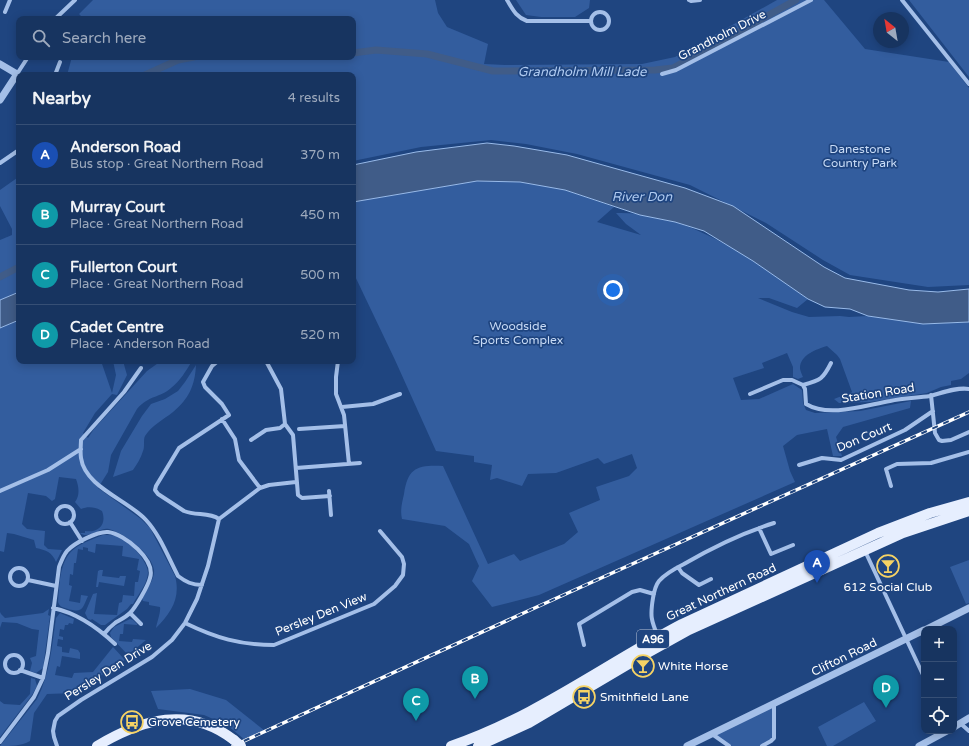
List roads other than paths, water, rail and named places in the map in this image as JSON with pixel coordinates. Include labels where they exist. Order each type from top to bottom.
[{"type":"main road","name":"Great Northern Road","points":[[660,640],[704,623],[863,546],[912,520],[969,502]]},
{"type":"main road","name":"Great Northern Road","points":[[451,746],[489,732],[538,708],[660,640],[688,620],[863,546],[882,543],[903,533],[969,511]]},
{"type":"main road","name":"A96","points":[[478,746],[529,723],[563,704],[660,640]]},
{"type":"main road","points":[[97,746],[112,737],[137,726],[158,720],[168,719],[188,719],[204,722],[218,729],[237,743]]},
{"type":"street","points":[[5,12],[9,0]]},
{"type":"street","points":[[58,16],[75,0]]},
{"type":"street","points":[[507,0],[515,14],[521,19],[527,21],[591,21]]},
{"type":"street","points":[[689,0],[691,2],[700,0]]},
{"type":"street","name":"Grandholm Drive","points":[[662,74],[676,70],[811,0]]},
{"type":"street","points":[[902,0],[969,84]]},
{"type":"street","points":[[601,12],[605,14],[608,21],[607,26],[600,30],[593,26],[591,21],[594,15],[601,12]]},
{"type":"street","points":[[19,72],[26,60]]},
{"type":"street","points":[[56,72],[60,62]]},
{"type":"street","points":[[0,64],[16,73]]},
{"type":"street","points":[[0,100],[16,77]]},
{"type":"street","points":[[0,163],[16,152]]},
{"type":"street","points":[[750,394],[783,380],[792,380],[803,385],[815,382],[825,375],[831,363]]},
{"type":"street","points":[[214,364],[203,381],[205,387],[222,404],[229,415],[179,448],[154,490],[188,513],[210,515],[219,519],[260,488],[269,485],[296,482]]},
{"type":"street","points":[[268,364],[281,389],[285,424],[293,435],[297,493],[299,497],[329,494],[331,515]]},
{"type":"street","points":[[338,364],[336,394],[342,407],[349,464]]},
{"type":"street","points":[[141,368],[124,392],[81,440],[81,458],[84,468],[95,482],[144,518],[152,527],[178,576],[194,585],[202,585]]},
{"type":"street","name":"Station Road","points":[[803,385],[805,389],[806,404],[822,411],[931,396],[936,435],[940,440],[951,440],[969,432]]},
{"type":"street","points":[[931,396],[954,390],[965,388],[969,389]]},
{"type":"street","points":[[342,407],[373,404],[400,394]]},
{"type":"street","name":"Don Court","points":[[799,465],[822,458],[840,460],[905,430],[933,411]]},
{"type":"street","points":[[222,419],[235,439],[239,460],[260,488]]},
{"type":"street","points":[[251,440],[266,430],[280,428],[285,424]]},
{"type":"street","points":[[299,429],[345,426]]},
{"type":"street","points":[[0,491],[48,470],[81,449]]},
{"type":"street","points":[[891,486],[886,469],[897,464],[931,462],[969,452]]},
{"type":"street","points":[[296,468],[360,463]]},
{"type":"street","points":[[66,506],[71,509],[73,517],[70,522],[65,524],[57,520],[56,512],[60,507],[66,506]]},
{"type":"street","name":"Persley Den Drive","points":[[57,746],[53,731],[55,721],[58,716],[81,700],[152,657],[172,640],[185,623],[202,585],[215,542],[219,519]]},
{"type":"street","points":[[70,522],[82,541]]},
{"type":"street","points":[[660,640],[651,619],[651,608],[658,582],[678,567],[733,538],[774,523]]},
{"type":"street","points":[[759,528],[772,554],[793,544]]},
{"type":"street","name":"Persley Den View","points":[[185,623],[209,635],[232,641],[256,645],[274,645],[374,604],[400,581],[404,569],[402,558],[380,531]]},
{"type":"street","points":[[0,742],[34,697],[43,678],[48,653],[59,567],[62,559],[71,547],[102,532],[113,533],[125,539],[146,559],[151,571],[150,578],[137,604],[130,614],[114,624],[104,634]]},
{"type":"street","points":[[863,546],[921,670]]},
{"type":"street","points":[[678,567],[682,573],[698,585],[711,579]]},
{"type":"street","points":[[16,568],[24,569],[28,574],[28,580],[21,586],[15,585],[11,581],[11,572],[16,568]]},
{"type":"street","points":[[28,580],[56,586]]},
{"type":"street","points":[[584,645],[579,624],[632,592],[640,590],[654,594]]},
{"type":"street","points":[[53,608],[69,612],[79,617],[104,634],[115,644]]},
{"type":"street","name":"Clifton Road","points":[[933,626],[969,608]]},
{"type":"street","points":[[130,614],[141,624]]},
{"type":"street","name":"Clifton Road","points":[[687,746],[921,632]]},
{"type":"street","points":[[20,670],[23,665],[22,659],[17,656],[9,657],[6,662],[8,670],[12,672],[20,670],[43,678]]},
{"type":"street","points":[[762,746],[774,738],[774,704]]},
{"type":"street","points":[[957,725],[969,718]]},
{"type":"street","points":[[957,725],[969,731]]},
{"type":"street","points":[[712,734],[728,746]]},
{"type":"street","points":[[919,746],[941,734]]},
{"type":"water","name":"River Don","points":[[487,143],[514,146],[567,155],[685,188],[733,206],[824,267],[845,278],[909,290],[938,292],[969,289],[969,322],[923,324],[868,316],[850,309],[825,307],[808,299],[753,261],[704,231],[675,222],[640,215],[565,190],[520,182],[477,181],[356,201],[356,164],[416,152]]},
{"type":"water","points":[[16,293],[16,321],[0,328],[0,300]]},
{"type":"waterway","name":"Grandholm Mill Lade","points":[[356,53],[376,50],[427,54],[493,71],[655,70],[673,68],[796,0]]},
{"type":"waterway","name":"Grandholm Mill Lade","points":[[152,72],[178,60]]},
{"type":"waterway","name":"Grandholm Mill Lade","points":[[0,277],[16,269]]},
{"type":"railway","points":[[233,746],[969,412]]},
{"type":"place","name":"612 Social Club","points":[[888,566]]},
{"type":"place","name":"Anderson Road","points":[[817,583]]},
{"type":"place","name":"White Horse","points":[[643,666]]},
{"type":"place","name":"Smithfield Lane","points":[[584,697]]},
{"type":"place","name":"Murray Court","points":[[475,699]]},
{"type":"place","name":"Cadet Centre","points":[[886,708]]},
{"type":"place","name":"Fullerton Court","points":[[416,721]]},
{"type":"place","name":"Grove Cemetery","points":[[132,722]]},
{"type":"park label","name":"Danestone Country Park","points":[[860,156]]},
{"type":"park label","name":"Woodside Sports Complex","points":[[518,333]]}]
